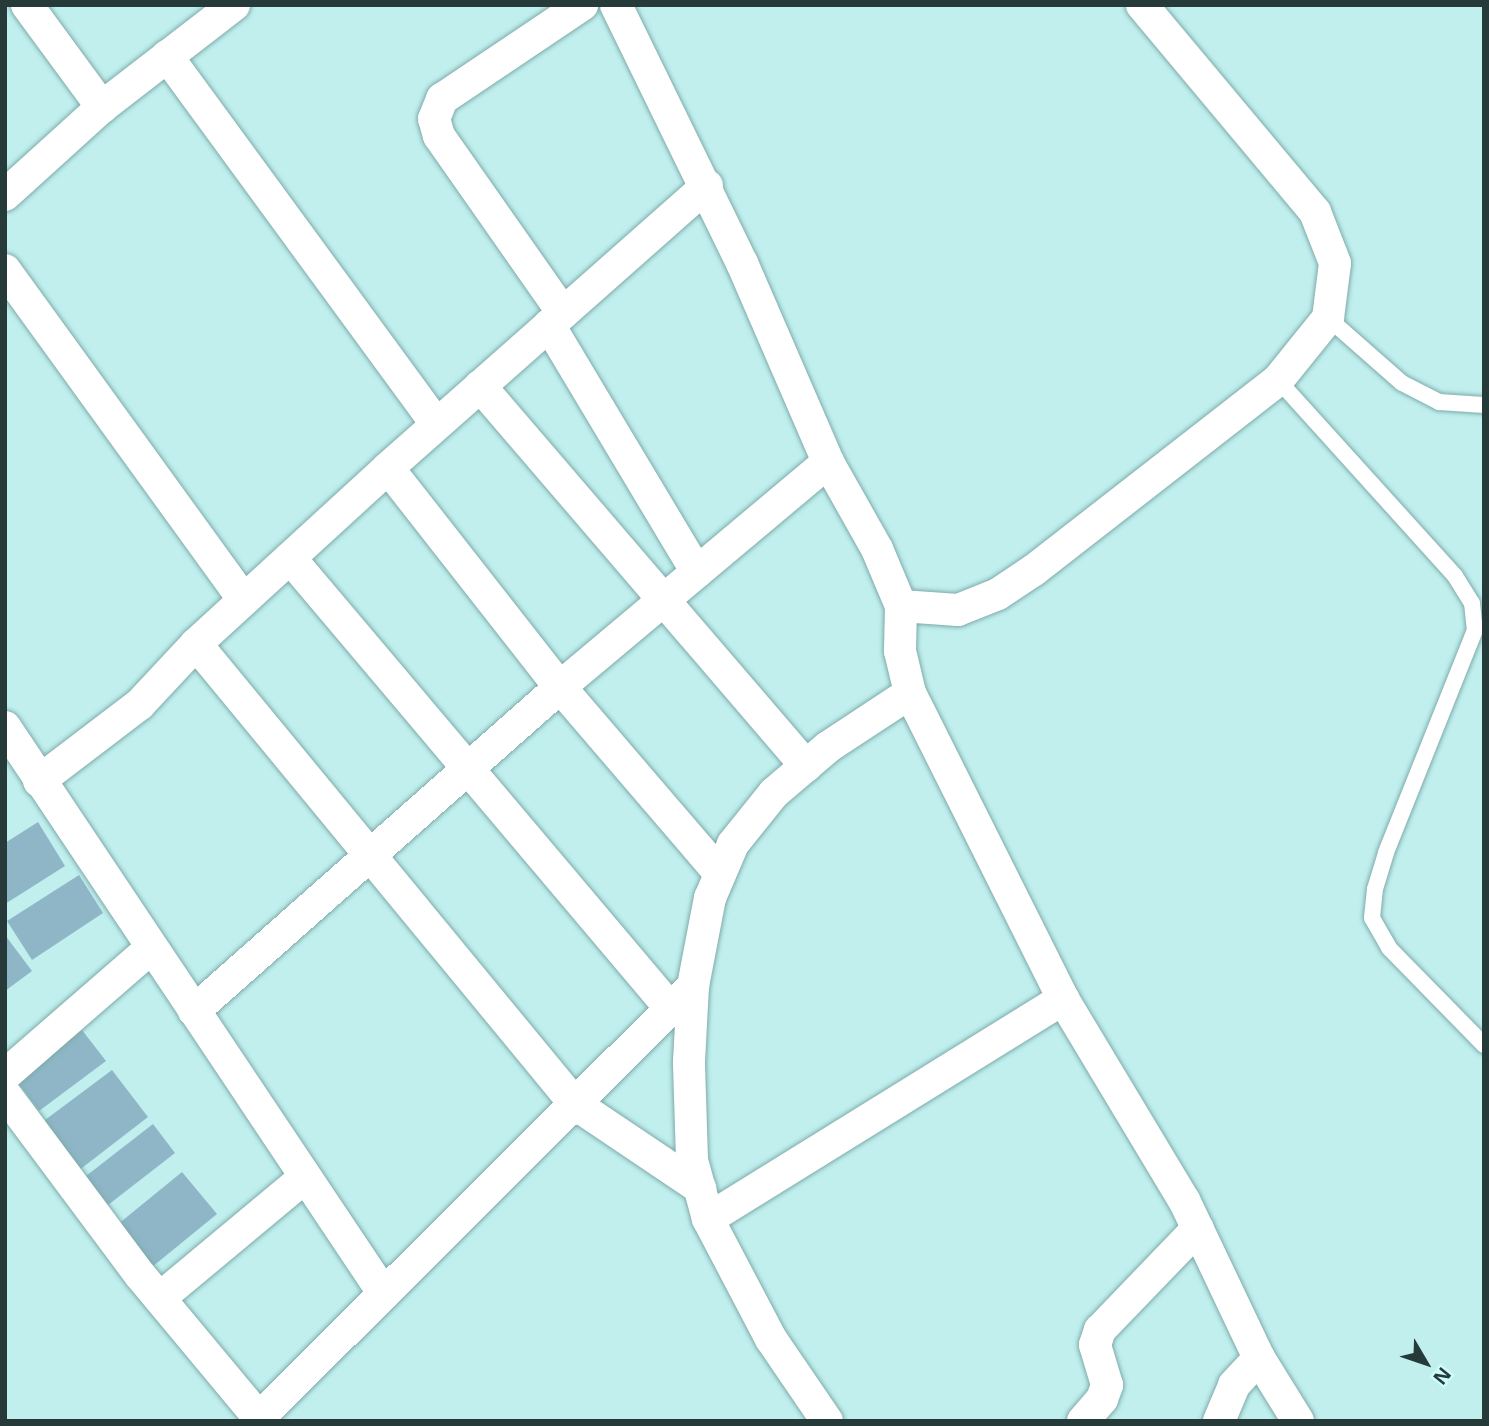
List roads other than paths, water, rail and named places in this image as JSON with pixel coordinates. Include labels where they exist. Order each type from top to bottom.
[{"type":"street","points":[[27,5],[102,107]]},
{"type":"street","points":[[5,195],[102,107],[234,5]]},
{"type":"street","points":[[582,5],[442,99],[434,119],[439,136],[556,319],[697,572]]},
{"type":"street","points":[[616,5],[707,186],[828,462],[877,549],[901,606],[900,651],[909,692],[1063,999],[1198,1228],[1259,1358],[1297,1421]]},
{"type":"street","points":[[901,606],[958,610],[998,594],[1278,380],[1328,318],[1335,263],[1315,212],[1142,5]]},
{"type":"street","points":[[167,56],[436,424]]},
{"type":"street","points":[[39,781],[122,719],[196,644],[436,424],[707,186]]},
{"type":"street","points":[[5,270],[244,600]]},
{"type":"street","points":[[480,386],[806,766]]},
{"type":"street","points":[[194,1011],[560,687],[828,462]]},
{"type":"street","points":[[388,468],[560,687],[720,874]]},
{"type":"street","points":[[290,558],[465,771],[671,1009]]},
{"type":"street","points":[[196,644],[575,1104],[700,1188]]},
{"type":"street","points":[[828,1421],[771,1339],[708,1219],[692,1160],[689,1062],[693,986],[710,898],[733,844],[774,793],[806,766],[909,692]]},
{"type":"street","points":[[5,727],[384,1294]]},
{"type":"street","points":[[5,1075],[151,948]]},
{"type":"street","points":[[5,1094],[160,1298],[257,1419],[693,986]]},
{"type":"street","points":[[708,1219],[1063,999]]},
{"type":"street","points":[[160,1298],[305,1177]]},
{"type":"street","points":[[1083,1421],[1102,1399],[1107,1385],[1095,1345],[1100,1330],[1198,1228]]},
{"type":"street","points":[[1219,1421],[1234,1385],[1259,1358]]},
{"type":"lane","points":[[1328,318],[1402,383],[1439,402],[1484,405]]},
{"type":"lane","points":[[1278,380],[1455,576],[1472,603],[1475,630],[1386,853],[1374,889],[1372,918],[1390,948],[1484,1045]]}]
